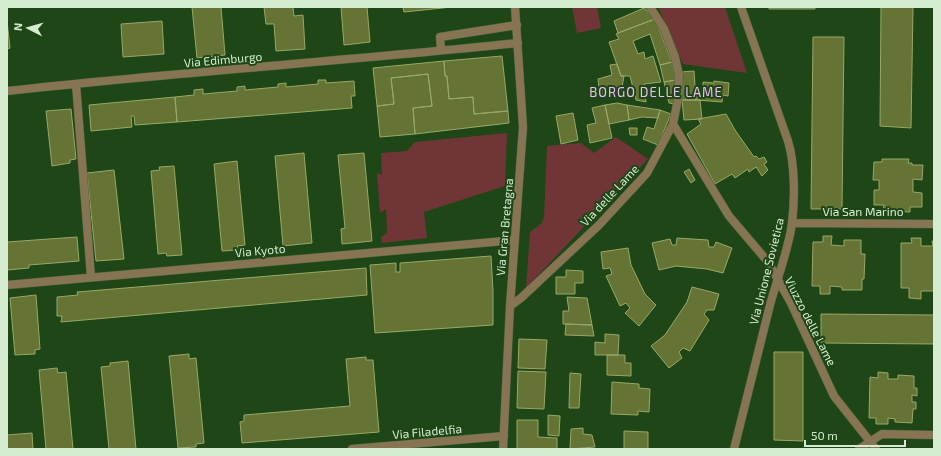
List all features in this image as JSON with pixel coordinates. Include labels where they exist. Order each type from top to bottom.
[{"type":"street","name":"Via Gran Bretagna","points":[[503,449],[510,306],[524,127],[515,7]]},
{"type":"street","name":"Via delle Lame","points":[[510,306],[521,298],[590,233],[647,173],[673,124],[678,99],[679,75],[664,29],[650,7]]},
{"type":"street","name":"Via Unione Sovietica","points":[[734,449],[777,279],[788,242],[792,223],[793,171],[790,148],[741,7]]},
{"type":"street","points":[[441,50],[440,37],[517,25]]},
{"type":"street","name":"Via Edimburgo","points":[[7,91],[518,43]]},
{"type":"street","points":[[76,84],[91,277]]},
{"type":"street","name":"Viuzzo delle Lame","points":[[673,124],[729,216],[768,262],[791,303],[834,396],[876,449]]},
{"type":"street","name":"Via San Marino","points":[[792,223],[934,224]]},
{"type":"street","name":"Via Kyoto","points":[[7,285],[515,240]]},
{"type":"street","points":[[859,449],[882,434],[934,435]]},
{"type":"street","name":"Via Filadelfia","points":[[352,449],[504,436]]},
{"type":"shaded area","points":[[572,7],[597,7],[601,28],[577,33]]},
{"type":"shaded area","points":[[658,7],[725,7],[747,73],[683,64]]},
{"type":"shaded area","points":[[507,133],[505,186],[424,212],[427,238],[382,243],[381,237],[387,233],[386,209],[380,213],[377,173],[382,175],[381,153],[407,151],[415,142]]},
{"type":"shaded area","points":[[616,137],[648,159],[526,288],[530,232],[542,223],[544,217],[547,146],[581,143],[594,153]]},
{"type":"building","points":[[192,7],[221,7],[225,55],[197,58]]},
{"type":"building","points":[[264,7],[293,7],[294,16],[303,15],[305,49],[276,51],[274,24],[266,24]]},
{"type":"building","points":[[341,7],[367,7],[370,42],[344,45]]},
{"type":"building","points":[[403,7],[452,7],[404,12]]},
{"type":"building","points":[[769,7],[815,7],[815,9],[769,9]]},
{"type":"building","points":[[881,7],[913,7],[911,128],[880,126]]},
{"type":"building","points":[[644,8],[655,19],[618,33],[614,21]]},
{"type":"building","points":[[655,19],[672,62],[660,65],[650,34],[633,41],[638,54],[644,52],[645,59],[653,56],[661,82],[644,84],[646,102],[636,100],[630,76],[621,76],[609,42],[619,39],[616,34],[618,33]]},
{"type":"building","points":[[7,21],[10,48],[7,49]]},
{"type":"building","points":[[162,21],[164,54],[123,57],[121,24]]},
{"type":"building","points":[[813,37],[844,37],[842,209],[811,209]]},
{"type":"building","points":[[502,56],[508,111],[474,114],[473,97],[449,99],[444,61]]},
{"type":"building","points":[[444,61],[449,99],[473,97],[474,114],[508,111],[509,123],[415,134],[413,108],[432,106],[428,74],[391,78],[394,104],[377,106],[373,68]]},
{"type":"building","points":[[672,62],[676,80],[664,82],[660,65]]},
{"type":"building","points":[[617,64],[621,76],[624,76],[621,93],[600,95],[598,79],[612,75],[610,65]]},
{"type":"building","points":[[694,71],[696,100],[682,100],[683,87],[681,72]]},
{"type":"building","points":[[428,74],[432,106],[413,108],[415,134],[380,137],[377,106],[394,104],[391,78]]},
{"type":"building","points":[[318,80],[326,80],[326,83],[354,81],[355,96],[351,96],[352,108],[177,122],[175,97],[194,95],[194,90],[203,89],[203,94],[237,91],[237,87],[245,86],[245,90],[278,87],[278,84],[286,83],[286,87],[318,84]]},
{"type":"building","points":[[676,80],[674,104],[669,103],[664,82]]},
{"type":"building","points":[[714,81],[729,83],[728,96],[723,95],[722,102],[696,100],[695,91],[703,92],[703,82],[714,83]]},
{"type":"building","points":[[175,97],[177,122],[135,125],[134,116],[131,116],[132,127],[91,131],[89,105]]},
{"type":"building","points":[[682,100],[700,100],[702,119],[684,120]]},
{"type":"building","points":[[617,103],[627,105],[629,120],[609,124],[605,105]]},
{"type":"building","points":[[605,105],[612,138],[590,143],[587,125],[596,123],[592,108]]},
{"type":"building","points":[[627,105],[660,110],[658,118],[642,117],[629,120]]},
{"type":"building","points":[[71,109],[76,159],[70,160],[70,163],[52,166],[46,111]]},
{"type":"building","points":[[660,110],[671,114],[658,145],[643,139],[647,127],[654,129]]},
{"type":"building","points":[[573,113],[578,140],[561,144],[556,116]]},
{"type":"building","points":[[726,114],[754,157],[756,156],[759,159],[764,157],[767,162],[764,164],[768,170],[762,176],[756,167],[749,172],[748,169],[735,178],[732,174],[715,184],[687,134],[701,124],[698,119]]},
{"type":"building","points":[[629,128],[637,128],[637,135],[630,135]]},
{"type":"building","points":[[304,153],[312,243],[283,246],[275,156]]},
{"type":"building","points":[[364,153],[372,241],[342,244],[341,229],[345,228],[338,155]]},
{"type":"building","points":[[882,159],[909,159],[908,163],[912,163],[912,165],[923,165],[922,180],[913,179],[913,192],[922,193],[922,207],[910,207],[910,212],[883,211],[884,205],[874,205],[874,190],[879,190],[879,180],[873,180],[874,162],[882,162]]},
{"type":"building","points":[[237,161],[245,245],[237,246],[238,250],[222,251],[214,164]]},
{"type":"building","points":[[174,166],[182,255],[167,256],[166,253],[158,254],[151,171],[160,170],[159,167]]},
{"type":"building","points":[[689,169],[695,180],[691,183],[684,172]]},
{"type":"building","points":[[114,170],[124,259],[96,261],[87,173]]},
{"type":"building","points":[[823,236],[832,236],[831,245],[844,246],[844,240],[861,240],[861,254],[865,254],[862,290],[842,290],[842,287],[830,286],[830,294],[820,294],[820,286],[812,286],[813,242],[823,242]]},
{"type":"building","points":[[77,237],[79,261],[29,265],[29,268],[7,270],[7,242]]},
{"type":"building","points":[[677,238],[708,240],[709,247],[714,247],[716,242],[732,248],[723,273],[707,269],[676,266],[659,270],[652,243],[670,239],[672,245],[676,245]]},
{"type":"building","points":[[911,238],[921,238],[921,246],[933,246],[932,241],[934,241],[934,291],[921,291],[921,299],[909,298],[909,288],[901,288],[901,243],[912,243]]},
{"type":"building","points":[[628,248],[631,265],[645,294],[656,305],[639,326],[625,313],[630,308],[626,303],[620,306],[606,276],[612,274],[610,268],[603,269],[601,252]]},
{"type":"building","points":[[491,256],[493,325],[375,333],[370,265],[396,263],[396,272],[400,272],[400,263]]},
{"type":"building","points":[[366,268],[367,295],[61,322],[62,316],[57,316],[57,297],[78,295],[77,292]]},
{"type":"building","points":[[566,270],[583,271],[583,283],[575,283],[575,294],[556,294],[556,277],[566,277]]},
{"type":"building","points":[[692,287],[719,294],[714,310],[707,310],[704,314],[709,320],[690,351],[683,348],[679,352],[682,358],[669,368],[651,346],[665,335],[687,302]]},
{"type":"building","points":[[36,295],[40,349],[35,350],[35,354],[15,355],[10,298]]},
{"type":"building","points":[[567,297],[587,298],[592,325],[563,324],[563,311],[569,311]]},
{"type":"building","points":[[821,314],[934,315],[934,344],[821,343]]},
{"type":"building","points":[[566,324],[592,325],[594,336],[565,335]]},
{"type":"building","points":[[605,334],[619,335],[618,355],[595,355],[595,342],[605,343]]},
{"type":"building","points":[[519,339],[547,340],[545,369],[518,368]]},
{"type":"building","points":[[774,352],[803,352],[803,441],[774,440]]},
{"type":"building","points":[[189,354],[189,359],[196,358],[204,443],[196,444],[196,447],[178,448],[169,356]]},
{"type":"building","points":[[607,355],[625,355],[625,363],[631,363],[631,376],[607,375]]},
{"type":"building","points":[[366,357],[366,360],[373,360],[379,432],[242,443],[240,422],[244,421],[244,415],[350,406],[346,359]]},
{"type":"building","points":[[128,361],[136,449],[109,449],[101,367],[110,366],[110,363]]},
{"type":"building","points":[[57,368],[58,373],[66,372],[73,449],[46,449],[39,370]]},
{"type":"building","points":[[518,371],[546,372],[544,409],[517,408]]},
{"type":"building","points":[[878,372],[888,373],[888,379],[898,379],[898,375],[914,376],[914,388],[917,388],[917,396],[912,395],[912,402],[916,402],[916,409],[913,409],[912,423],[895,422],[895,419],[888,418],[888,424],[876,424],[876,418],[869,418],[870,377],[878,378]]},
{"type":"building","points":[[570,373],[581,374],[579,408],[569,408]]},
{"type":"building","points":[[612,382],[639,384],[639,388],[650,389],[649,412],[638,411],[638,415],[611,414]]},
{"type":"building","points":[[548,415],[560,416],[559,436],[548,435]]},
{"type":"building","points":[[517,420],[538,420],[538,437],[557,438],[557,449],[517,449]]},
{"type":"building","points":[[583,428],[583,434],[592,435],[595,447],[570,449],[571,429]]},
{"type":"building","points":[[624,431],[648,432],[648,449],[624,449]]},
{"type":"building","points":[[32,433],[33,449],[7,449],[7,435]]},
{"type":"district","name":"BORGO DELLE LAME","points":[[656,92]]}]
